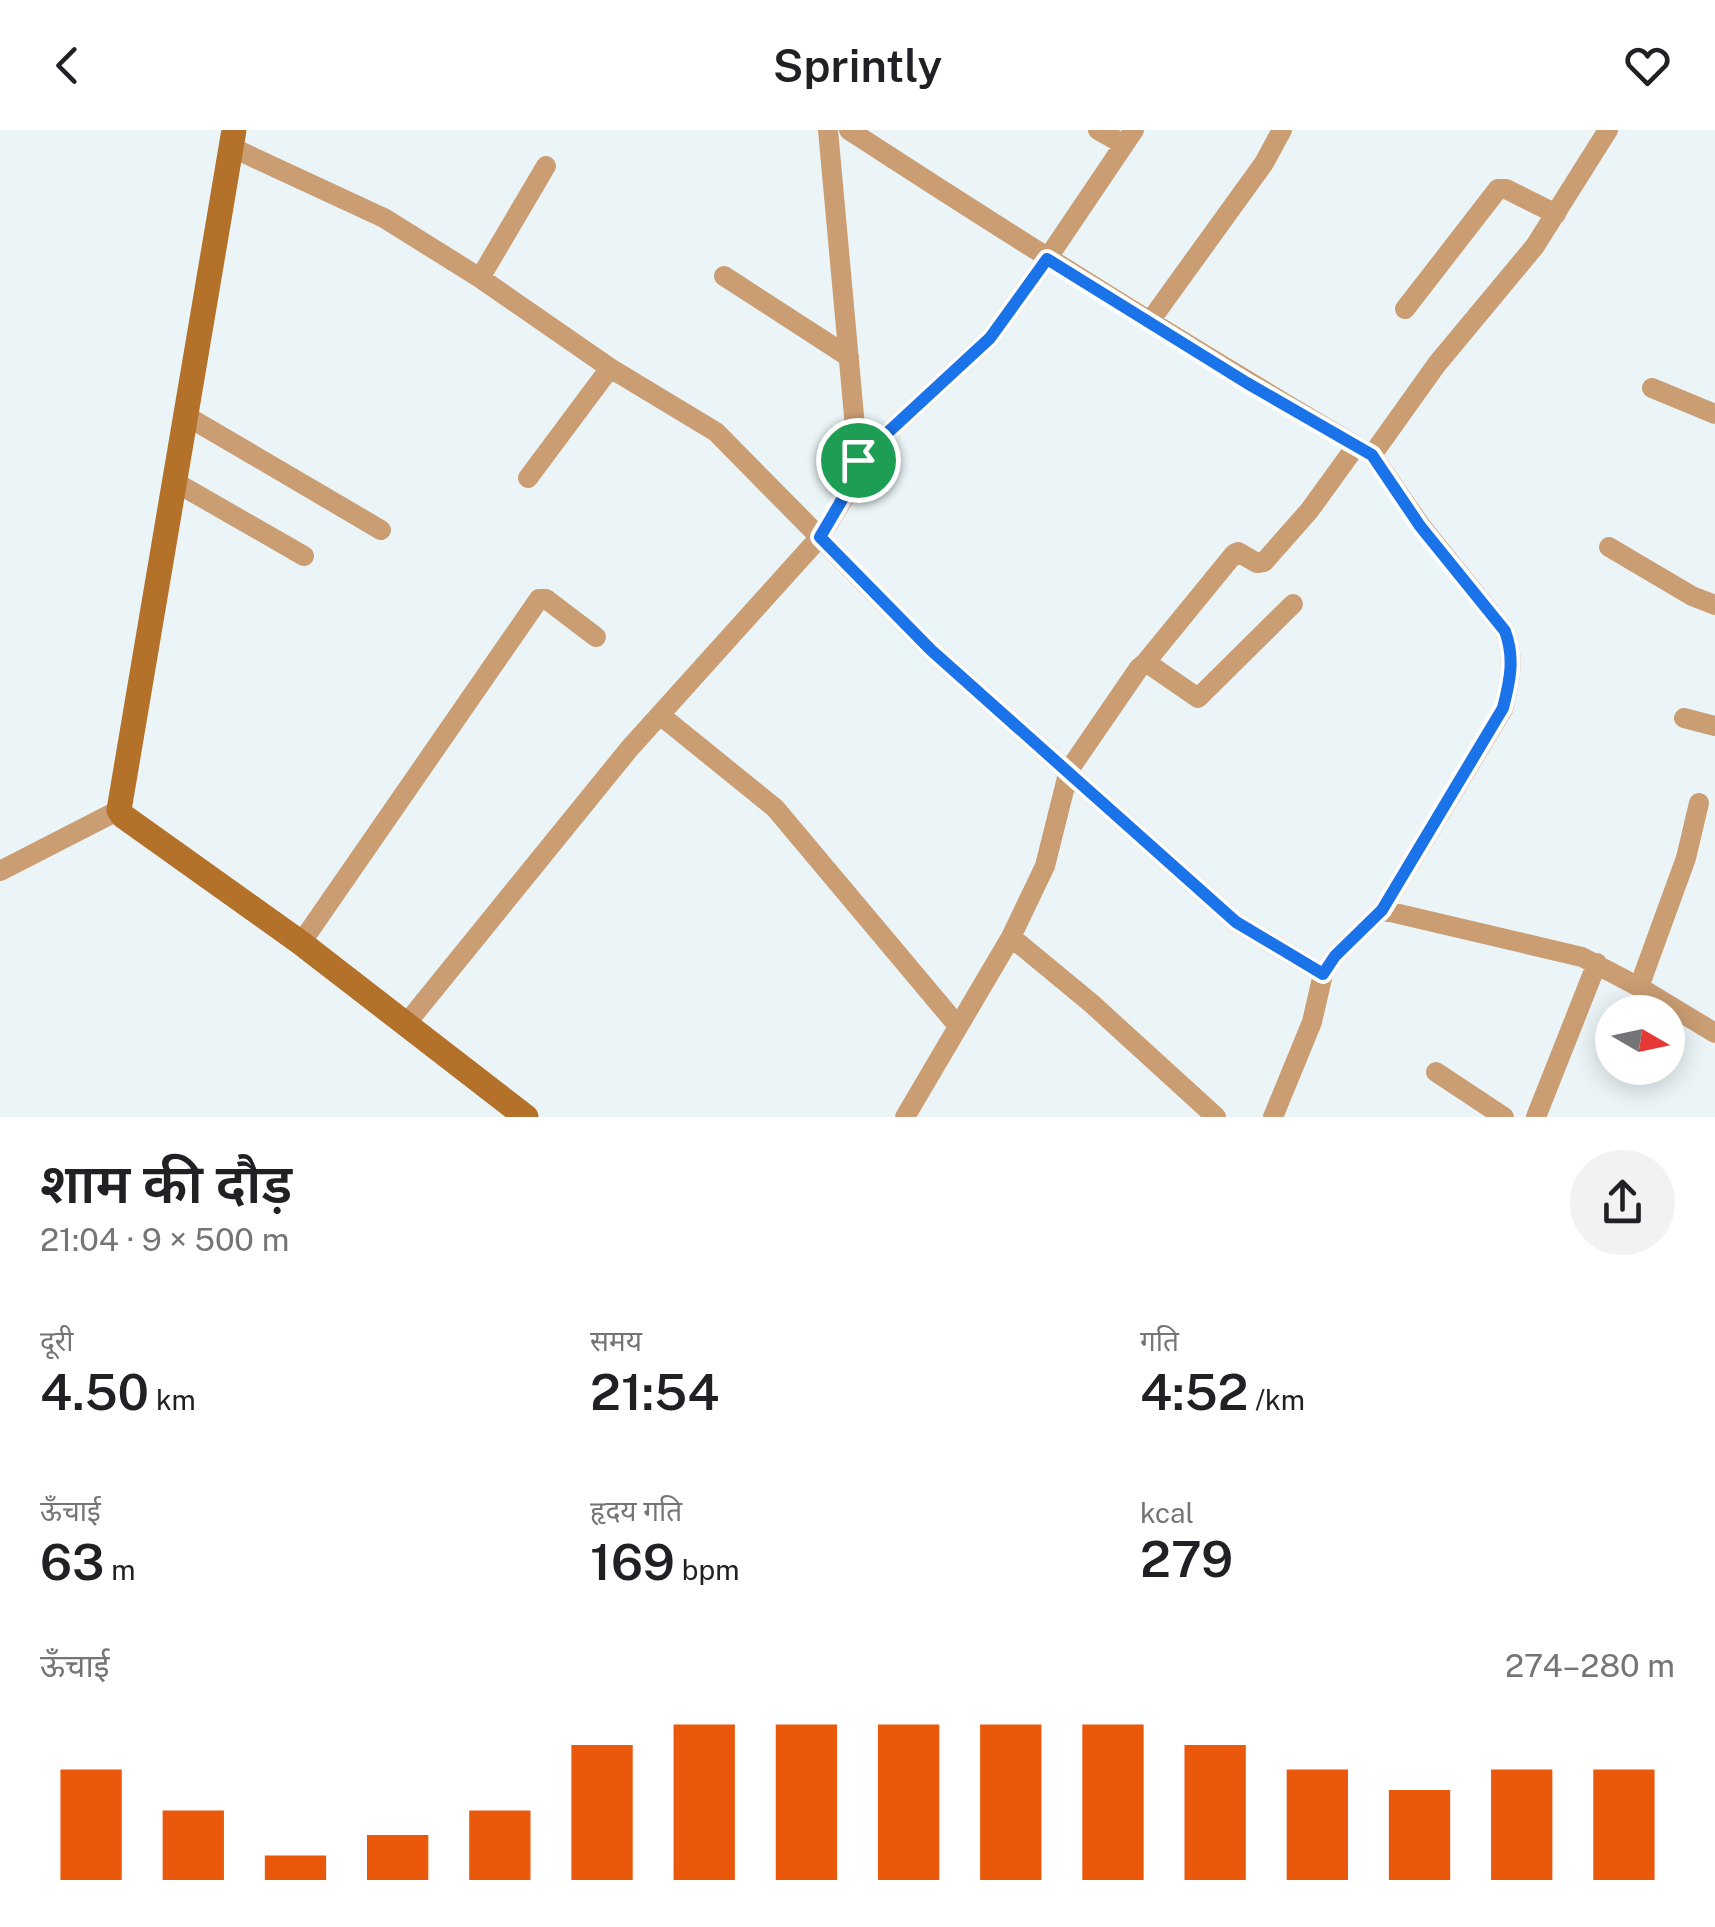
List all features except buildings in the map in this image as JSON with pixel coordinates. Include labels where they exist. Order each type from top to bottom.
[{"type":"street","points":[[406,1024],[628,749],[820,537],[850,486],[858,460],[828,130]]},
{"type":"street","points":[[849,130],[1047,259],[1364,451],[1505,631],[1512,648],[1503,708],[1382,910],[1335,956],[1323,974],[1312,1022],[1273,1117]]},
{"type":"street","points":[[858,460],[990,338],[1128,137],[1098,130]]},
{"type":"street","points":[[1150,322],[1264,163],[1282,130]]},
{"type":"street","points":[[905,1117],[1011,937],[1044,866],[1069,770],[1138,668],[1234,554],[1264,562],[1364,451],[1514,274],[1608,130]]},
{"type":"street","points":[[526,1117],[119,810],[233,138],[384,218],[480,278],[610,368],[716,432],[931,650],[1236,922],[1323,974]]},
{"type":"street","points":[[480,278],[546,166]]},
{"type":"street","points":[[1405,309],[1498,189],[1506,189],[1556,214]]},
{"type":"street","points":[[724,276],[849,356]]},
{"type":"street","points":[[528,478],[610,368]]},
{"type":"street","points":[[1652,388],[1715,414]]},
{"type":"street","points":[[185,415],[382,530]]},
{"type":"street","points":[[175,482],[304,556]]},
{"type":"street","points":[[1610,547],[1692,596],[1715,604]]},
{"type":"street","points":[[300,943],[539,600],[546,600],[596,637]]},
{"type":"street","points":[[1145,663],[1198,698],[1293,604]]},
{"type":"street","points":[[660,716],[775,808],[958,1026]]},
{"type":"street","points":[[1684,718],[1715,726]]},
{"type":"street","points":[[1640,987],[1686,858],[1699,803]]},
{"type":"street","points":[[0,871],[119,810]]},
{"type":"street","points":[[1382,910],[1596,963],[1715,1033]]},
{"type":"street","points":[[1011,937],[1091,1002],[1216,1117]]},
{"type":"street","points":[[1536,1117],[1596,963]]},
{"type":"street","points":[[1436,1072],[1504,1117]]},
{"type":"route","points":[[1047,259],[1372,455],[1420,526],[1505,631],[1512,648],[1511,672],[1503,708],[1382,910],[1335,956],[1323,974],[1236,922],[931,650],[820,537],[850,486],[858,460],[990,338],[1047,259]]}]
